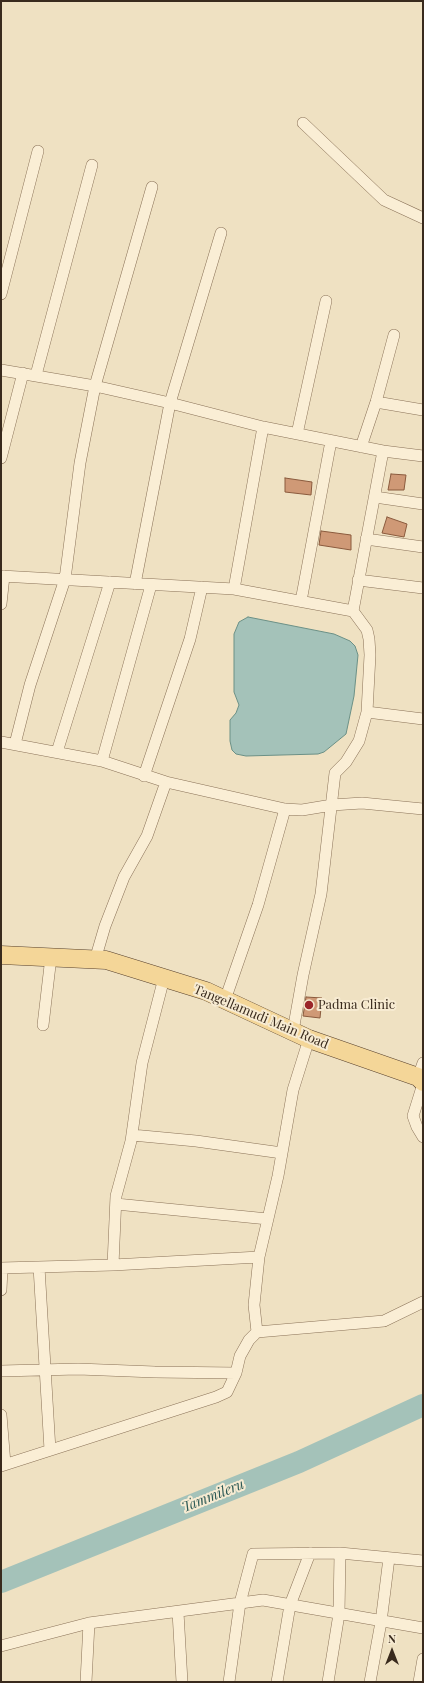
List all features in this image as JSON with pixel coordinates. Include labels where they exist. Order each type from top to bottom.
[{"type":"main road","name":"Tangellamudi Main Road","points":[[1,955],[106,960],[206,991],[309,1039],[422,1076]]},
{"type":"street","points":[[304,123],[384,200],[423,218]]},
{"type":"street","points":[[1,294],[38,151]]},
{"type":"street","points":[[36,375],[92,165]]},
{"type":"street","points":[[15,744],[30,685],[65,579],[80,463],[95,386],[152,187]]},
{"type":"street","points":[[135,584],[170,403],[221,233]]},
{"type":"street","points":[[297,434],[326,301]]},
{"type":"street","points":[[361,447],[376,402],[394,335]]},
{"type":"street","points":[[1,370],[95,386],[170,403],[263,427],[331,441],[383,451],[423,456]]},
{"type":"street","points":[[1,458],[23,373]]},
{"type":"street","points":[[376,402],[423,410]]},
{"type":"street","points":[[234,589],[263,427]]},
{"type":"street","points":[[301,601],[331,441]]},
{"type":"street","points":[[352,611],[383,451]]},
{"type":"street","points":[[374,497],[423,504]]},
{"type":"street","points":[[366,539],[423,547]]},
{"type":"street","points":[[1,604],[3,576],[234,589],[352,611],[367,630],[370,655],[367,712],[359,741],[346,762],[335,773],[322,894],[303,975],[293,1031]]},
{"type":"street","points":[[358,580],[423,588]]},
{"type":"street","points":[[57,752],[110,582]]},
{"type":"street","points":[[102,761],[151,585]]},
{"type":"street","points":[[144,776],[190,639],[202,587]]},
{"type":"street","points":[[367,712],[423,719]]},
{"type":"street","points":[[1,742],[102,761],[166,782],[285,810],[302,810],[332,805],[362,803],[423,809]]},
{"type":"street","points":[[95,960],[105,926],[124,877],[146,836],[166,782]]},
{"type":"street","points":[[225,1000],[258,905],[285,810]]},
{"type":"street","points":[[43,1025],[50,957]]},
{"type":"street","points":[[114,1265],[116,1196],[132,1135],[142,1063],[164,978]]},
{"type":"street","points":[[257,1332],[254,1305],[259,1257],[282,1153],[293,1090],[309,1039]]},
{"type":"street","points":[[422,1076],[413,1116],[423,1137]]},
{"type":"street","points":[[132,1135],[196,1141],[282,1153]]},
{"type":"street","points":[[116,1204],[268,1219]]},
{"type":"street","points":[[1,1290],[2,1268],[114,1265],[259,1257]]},
{"type":"street","points":[[39,1267],[50,1450]]},
{"type":"street","points":[[1,1415],[3,1465],[216,1397],[227,1392],[236,1373],[240,1356],[249,1340],[257,1332],[384,1321],[423,1302]]},
{"type":"street","points":[[1,1371],[78,1369],[236,1373]]},
{"type":"street","points":[[277,1682],[290,1605],[310,1553]]},
{"type":"street","points":[[328,1682],[339,1614],[340,1553]]},
{"type":"street","points":[[229,1682],[240,1603],[253,1554],[340,1553],[423,1561]]},
{"type":"street","points":[[370,1682],[381,1622],[389,1558]]},
{"type":"street","points":[[1,1646],[89,1623],[263,1600],[381,1622],[423,1628]]},
{"type":"street","points":[[178,1612],[182,1682]]},
{"type":"street","points":[[86,1682],[89,1623]]},
{"type":"street","points":[[419,1682],[423,1660]]},
{"type":"water","points":[[248,617],[334,634],[350,641],[355,646],[358,655],[354,696],[346,734],[324,752],[318,754],[246,756],[236,754],[232,750],[230,741],[230,720],[236,713],[239,705],[234,692],[234,634],[239,622]]},
{"type":"building","points":[[391,474],[406,475],[404,490],[388,490]]},
{"type":"building","points":[[285,478],[312,482],[311,495],[285,492]]},
{"type":"building","points":[[387,517],[407,524],[404,537],[382,533]]},
{"type":"building","points":[[321,531],[351,535],[351,550],[319,545]]},
{"type":"building","points":[[306,997],[322,998],[320,1018],[303,1016]]},
{"type":"waterway","name":"Tammileru","points":[[1,1582],[299,1462],[423,1405]]},
{"type":"place","name":"Padma Clinic","points":[[309,1005]]}]
